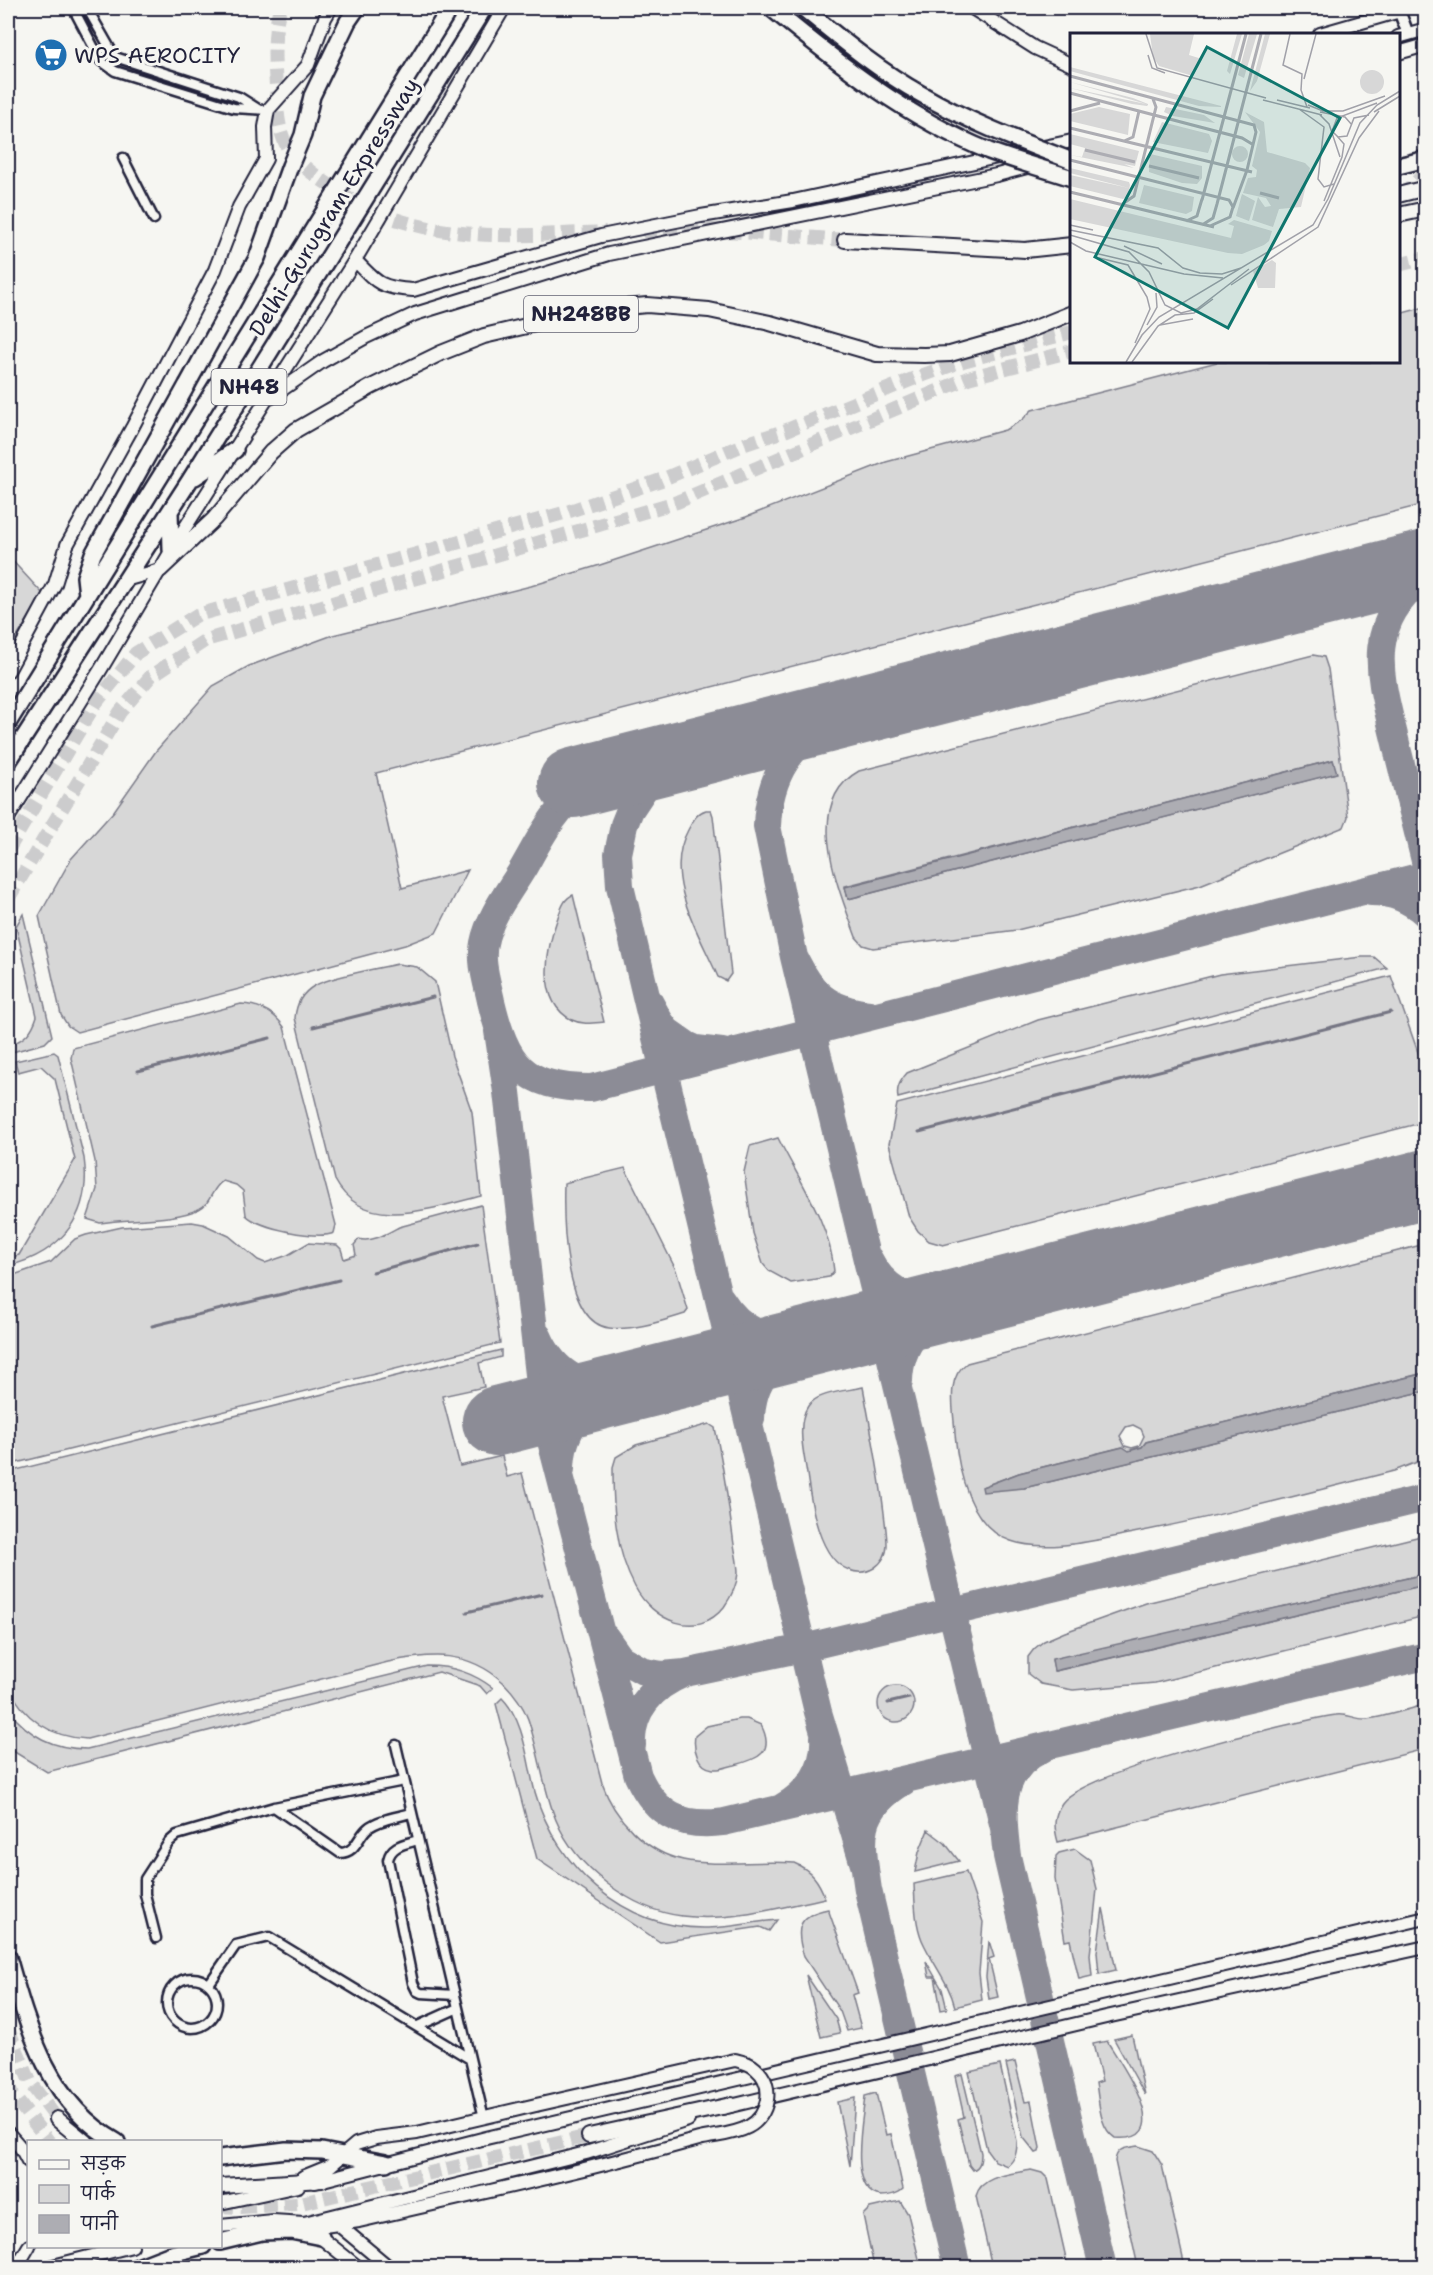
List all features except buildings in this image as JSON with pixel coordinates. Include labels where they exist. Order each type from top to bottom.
[{"type":"highway","points":[[87,595],[85,577],[93,554],[257,258],[303,135],[312,96],[348,21],[357,8]]},
{"type":"highway","name":"Delhi-Gurugram Expressway","points":[[8,723],[450,8]]},
{"type":"highway","name":"Delhi-Gurugram Expressway","points":[[8,762],[190,480],[484,8]]},
{"type":"highway","points":[[771,8],[845,68],[916,115],[988,150],[1070,178]]},
{"type":"highway","points":[[803,8],[860,55],[922,95],[995,131],[1070,161]]},
{"type":"highway","points":[[1400,165],[1425,159]]},
{"type":"highway","points":[[1400,194],[1425,188]]},
{"type":"highway","points":[[1400,215],[1425,209]]},
{"type":"highway","points":[[844,240],[1025,250],[1070,245]]},
{"type":"highway","name":"NH248BB","points":[[160,570],[214,519],[271,452],[296,430],[371,387],[441,353],[484,336],[596,310],[647,305],[709,310],[770,322],[877,354],[933,355],[950,354],[1020,334],[1070,313]]},
{"type":"highway","points":[[190,480],[235,450]]},
{"type":"highway","points":[[170,511],[171,550]]},
{"type":"highway","points":[[8,1957],[23,2011],[48,2071],[73,2108],[89,2123],[114,2140]]},
{"type":"highway","points":[[589,2136],[731,2105]]},
{"type":"highway","points":[[57,2119],[83,2140]]},
{"type":"highway","points":[[222,2158],[286,2150],[343,2154],[386,2163]]},
{"type":"highway","points":[[222,2186],[322,2180]]},
{"type":"highway","points":[[227,2241],[261,2232],[312,2229]]},
{"type":"highway","points":[[135,2268],[171,2254],[198,2248]]},
{"type":"main road","points":[[8,671],[55,584],[67,545],[215,270],[239,207],[266,159],[263,110],[308,65],[325,18],[331,8]]},
{"type":"main road","points":[[8,818],[171,550],[355,260],[504,8]]},
{"type":"main road","points":[[972,8],[1035,48],[1070,65]]},
{"type":"main road","points":[[1323,33],[1399,9]]},
{"type":"main road","points":[[1403,35],[1425,28]]},
{"type":"main road","points":[[1400,52],[1425,45]]},
{"type":"main road","points":[[355,260],[382,286],[413,290],[601,236],[793,201],[1070,141]]},
{"type":"main road","points":[[265,401],[323,361],[366,337],[415,314],[609,254],[997,176],[1070,155]]},
{"type":"main road","points":[[125,580],[160,570]]},
{"type":"main road","points":[[222,2203],[1425,1918]]},
{"type":"main road","points":[[312,2229],[327,2216],[586,2153],[731,2105],[1095,2019],[1425,1947]]},
{"type":"main road","points":[[222,2226],[273,2221],[312,2229],[547,2178],[743,2130],[762,2114],[768,2103],[767,2089],[764,2078],[758,2070],[749,2064],[735,2060],[417,2133],[376,2138],[356,2144],[330,2166],[315,2174],[287,2182]]},
{"type":"main road","points":[[8,2127],[27,2144]]},
{"type":"main road","points":[[8,2133],[27,2159]]},
{"type":"main road","points":[[327,2216],[390,2268]]},
{"type":"main road","points":[[312,2229],[359,2268]]},
{"type":"main road","points":[[15,2268],[28,2248]]},
{"type":"main road","points":[[45,2268],[128,2248]]},
{"type":"street","points":[[73,8],[101,61],[115,71],[234,108],[263,110]]},
{"type":"street","points":[[87,8],[115,57],[239,97],[263,110]]},
{"type":"street","points":[[1399,9],[1403,35]]},
{"type":"street","points":[[123,158],[154,219]]},
{"type":"street","points":[[396,1745],[484,2118]]},
{"type":"street","points":[[156,1938],[145,1894],[145,1879],[173,1838],[182,1832],[274,1807],[404,1781]]},
{"type":"street","points":[[274,1807],[340,1853],[352,1849],[363,1833],[373,1824],[411,1813]]},
{"type":"street","points":[[418,1840],[396,1847],[389,1854],[388,1860],[413,1983],[417,1991],[421,1993],[455,1995]]},
{"type":"street","points":[[209,1984],[236,1945],[269,1937],[470,2059]]},
{"type":"street","points":[[189,1978],[199,1979],[209,1984],[217,2000],[212,2018],[204,2025],[195,2027],[176,2022],[170,2015],[167,2005],[172,1987],[189,1978]]},
{"type":"street","points":[[418,2026],[458,2008]]},
{"type":"green space","points":[[1425,307],[1425,504],[376,773],[402,888],[468,870],[436,933],[405,945],[77,1032],[68,1026],[61,1015],[39,916],[71,859],[114,811],[156,751],[213,686],[249,666],[333,635],[531,586],[600,565],[746,517],[886,462],[1005,430],[1022,420],[1032,410],[1213,363],[1400,363],[1400,314]]},
{"type":"green space","points":[[8,556],[43,594],[8,652]]},
{"type":"green space","points":[[1313,655],[1324,657],[1328,669],[1348,817],[1344,827],[1200,885],[1017,930],[873,948],[863,945],[856,937],[841,896],[829,848],[828,825],[832,804],[842,785],[859,771]],"holes":[[[1333,760],[1336,773],[848,899],[845,886]]]},
{"type":"green space","points":[[706,810],[711,810],[713,816],[731,974],[726,981],[718,977],[693,924],[681,886],[679,867],[681,848],[693,821]]},
{"type":"green space","points":[[573,895],[604,1022],[584,1023],[572,1020],[560,1011],[548,987],[550,943],[563,904]]},
{"type":"green space","points":[[23,914],[52,1036],[45,1043],[12,1052],[10,1045],[27,1034],[37,1016],[16,926]]},
{"type":"green space","points":[[1374,957],[1387,968],[898,1098],[899,1085],[907,1073],[1038,1020],[1220,974]]},
{"type":"green space","points":[[398,964],[417,967],[435,982],[452,1056],[472,1112],[481,1196],[402,1213],[382,1212],[364,1207],[348,1197],[335,1180],[295,1018],[300,1000],[314,986],[342,976]]},
{"type":"green space","points":[[1391,976],[1425,1072],[1425,1122],[943,1245],[929,1241],[918,1231],[909,1217],[889,1144],[897,1104]]},
{"type":"green space","points":[[241,1004],[266,1010],[284,1027],[336,1225],[334,1233],[315,1235],[288,1232],[253,1220],[246,1215],[243,1191],[236,1185],[223,1181],[203,1206],[189,1213],[100,1223],[87,1219],[97,1189],[95,1161],[71,1058],[73,1048]]},
{"type":"green space","points":[[54,1052],[58,1055],[84,1158],[83,1197],[78,1213],[58,1241],[44,1252],[8,1266],[8,1258],[19,1255],[75,1160],[55,1079],[41,1066],[18,1072],[15,1061]]},
{"type":"green space","points":[[778,1138],[827,1236],[834,1271],[829,1277],[791,1283],[769,1271],[763,1264],[753,1233],[744,1172],[750,1146]]},
{"type":"green space","points":[[625,1168],[676,1270],[688,1310],[685,1314],[647,1325],[618,1329],[609,1328],[594,1321],[582,1308],[574,1288],[566,1242],[564,1183]]},
{"type":"green space","points":[[481,1205],[500,1343],[8,1465],[8,1277],[51,1262],[75,1239],[122,1227],[192,1222],[203,1224],[229,1236],[258,1260],[265,1263],[288,1255],[308,1243],[337,1245],[344,1259],[356,1255],[354,1245],[359,1239],[374,1239],[399,1227]]},
{"type":"green space","points":[[1425,1244],[1425,1377],[1424,1373],[1146,1442],[1142,1447],[1128,1451],[1122,1447],[1019,1473],[982,1487],[1024,1488],[1425,1391],[1425,1459],[1394,1471],[1231,1512],[1104,1539],[1055,1546],[1011,1541],[997,1534],[976,1511],[959,1465],[952,1395],[956,1377],[967,1363]],"holes":[[[1133,1425],[1141,1429],[1144,1436],[1139,1446],[1132,1448],[1125,1446],[1120,1436],[1126,1427]]]},
{"type":"green space","points":[[501,1350],[501,1357],[479,1363],[484,1387],[442,1396],[460,1466],[502,1456],[507,1477],[522,1473],[602,1783],[614,1809],[633,1832],[656,1850],[669,1856],[709,1863],[794,1863],[814,1877],[825,1898],[736,1916],[700,1917],[663,1912],[625,1896],[591,1870],[565,1838],[556,1820],[544,1783],[528,1719],[518,1699],[503,1682],[490,1672],[462,1659],[434,1656],[388,1662],[87,1739],[61,1735],[50,1730],[30,1717],[14,1698],[8,1686],[8,1472]]},
{"type":"green space","points":[[863,1387],[880,1482],[887,1545],[885,1555],[879,1564],[871,1570],[858,1572],[838,1564],[823,1542],[811,1499],[803,1448],[802,1421],[812,1401],[825,1395]]},
{"type":"green space","points":[[709,1424],[715,1428],[718,1442],[738,1573],[733,1591],[724,1607],[713,1617],[701,1623],[688,1624],[664,1617],[652,1609],[635,1587],[628,1573],[616,1528],[613,1467],[616,1457],[636,1445]]},
{"type":"green space","points":[[1425,1535],[1425,1574],[1052,1660],[1055,1671],[1425,1585],[1425,1616],[1155,1683],[1073,1690],[1041,1684],[1028,1674],[1028,1657],[1044,1641],[1146,1603]]},
{"type":"green space","points":[[427,1666],[462,1671],[493,1688],[487,1694],[480,1686],[439,1672],[47,1772],[8,1748],[8,1710],[33,1734],[53,1744],[87,1749]]},
{"type":"green space","points":[[896,1686],[909,1691],[914,1704],[909,1717],[896,1722],[883,1717],[878,1704],[883,1691]]},
{"type":"green space","points":[[502,1698],[516,1718],[535,1792],[545,1819],[559,1845],[576,1868],[597,1888],[620,1905],[646,1917],[674,1925],[713,1928],[777,1920],[769,1931],[760,1927],[660,1942],[537,1859],[496,1704]]},
{"type":"green space","points":[[1425,1705],[1425,1749],[1058,1842],[1055,1822],[1062,1803],[1078,1790],[1108,1777],[1235,1737],[1312,1719],[1340,1715],[1363,1719],[1374,1718]]},
{"type":"green space","points":[[747,1719],[761,1725],[766,1742],[762,1753],[744,1763],[721,1768],[713,1769],[703,1765],[697,1756],[695,1736],[707,1726]]},
{"type":"green space","points":[[928,1830],[945,1843],[959,1861],[915,1872],[919,1852]]},
{"type":"green space","points":[[1075,1849],[1090,1860],[1097,1889],[1090,1955],[1092,1976],[1079,1979],[1070,1940],[1065,1941],[1055,1879],[1056,1856]]},
{"type":"green space","points":[[966,1872],[983,1922],[979,1973],[982,2000],[955,2007],[949,1989],[926,1948],[918,1927],[914,1884]]},
{"type":"green space","points":[[1103,1908],[1116,1970],[1099,1974],[1097,1952]]},
{"type":"green space","points":[[828,1909],[858,1993],[852,1995],[861,2028],[847,2031],[840,2011],[804,1957],[801,1947],[799,1931],[804,1919]]},
{"type":"green space","points":[[989,1941],[994,1957],[989,1959],[998,1997],[989,1999],[986,1977]]},
{"type":"green space","points":[[926,1961],[942,1989],[947,2009],[941,2010],[935,1977],[929,1977]]},
{"type":"green space","points":[[806,1975],[836,2019],[840,2033],[821,2037]]},
{"type":"green space","points":[[1132,2035],[1145,2095],[1114,2039]]},
{"type":"green space","points":[[1107,2041],[1140,2100],[1144,2116],[1143,2128],[1134,2136],[1115,2138],[1103,2121],[1096,2083],[1102,2081],[1093,2044]]},
{"type":"green space","points":[[1015,2062],[1025,2102],[1031,2101],[1040,2148],[1036,2153],[1023,2137],[1006,2064]]},
{"type":"green space","points":[[1000,2065],[1017,2141],[1014,2158],[1007,2166],[995,2161],[987,2150],[969,2072]]},
{"type":"green space","points":[[962,2074],[981,2153],[980,2163],[973,2170],[969,2165],[958,2119],[964,2117],[955,2076]]},
{"type":"green space","points":[[876,2093],[886,2135],[891,2134],[903,2189],[884,2196],[870,2192],[860,2169],[860,2137],[865,2096]]},
{"type":"green space","points":[[855,2098],[850,2166],[837,2102]]},
{"type":"green space","points":[[1138,2146],[1153,2151],[1162,2165],[1185,2267],[1138,2267],[1115,2161],[1120,2151]]},
{"type":"green space","points":[[1031,2170],[1042,2173],[1048,2179],[1068,2267],[992,2267],[976,2196],[979,2189],[991,2180],[1007,2174]]},
{"type":"green space","points":[[900,2201],[908,2214],[921,2267],[874,2267],[863,2215],[870,2208]]},
{"type":"water","points":[[1333,760],[1337,773],[848,899],[845,887]]},
{"type":"water","points":[[1425,1373],[1425,1391],[1024,1488],[983,1492],[982,1487],[1019,1473],[1123,1447],[1129,1451],[1142,1447],[1146,1442]]},
{"type":"water","points":[[1425,1574],[1425,1585],[1054,1671],[1052,1659]]},
{"type":"waterway","points":[[313,1027],[433,997]]},
{"type":"waterway","points":[[919,1132],[1391,1012]]},
{"type":"waterway","points":[[138,1071],[270,1038]]},
{"type":"waterway","points":[[373,1272],[478,1243]]},
{"type":"waterway","points":[[152,1326],[339,1280]]},
{"type":"waterway","points":[[467,1612],[542,1594]]},
{"type":"waterway","points":[[888,1703],[909,1698]]},
{"type":"taxiway","points":[[1426,575],[1405,595],[1391,615],[1384,635],[1381,655],[1386,699],[1426,865]]},
{"type":"taxiway","points":[[837,715],[807,736],[786,761],[772,790],[767,826],[794,957],[801,970],[807,981],[822,998],[842,1008],[869,1014]]},
{"type":"taxiway","points":[[680,756],[648,783],[630,810],[624,825],[618,854],[620,886],[646,996],[659,1020],[667,1031],[687,1045],[696,1049],[722,1052]]},
{"type":"taxiway","points":[[608,774],[574,795],[549,824],[495,915],[486,933],[483,950],[491,1001],[503,1041],[511,1056],[533,1077],[568,1087],[591,1088],[1426,875]]},
{"type":"taxiway","points":[[1371,892],[1400,897],[1414,904],[1426,914]]},
{"type":"taxiway","points":[[794,957],[1004,1828]]},
{"type":"taxiway","points":[[646,996],[818,1712],[865,1868]]},
{"type":"taxiway","points":[[498,1031],[543,1410],[638,1776],[653,1800],[672,1816],[695,1823],[724,1822],[1426,1656]]},
{"type":"taxiway","points":[[869,1259],[885,1281],[905,1295],[929,1302],[955,1304]]},
{"type":"taxiway","points":[[721,1299],[738,1320],[758,1333],[769,1338],[808,1342]]},
{"type":"taxiway","points":[[899,1381],[904,1354],[916,1333],[934,1317],[957,1304]]},
{"type":"taxiway","points":[[538,1336],[554,1362],[575,1378],[600,1386],[630,1387]]},
{"type":"taxiway","points":[[751,1419],[756,1391],[767,1370],[786,1354],[810,1341]]},
{"type":"taxiway","points":[[561,1469],[565,1440],[577,1419],[595,1403],[620,1390]]},
{"type":"taxiway","points":[[605,1637],[620,1658],[645,1672],[662,1675],[685,1673],[803,1648],[1426,1498]]},
{"type":"taxiway","points":[[632,1745],[635,1721],[646,1701],[662,1685],[683,1674]]},
{"type":"taxiway","points":[[783,1807],[801,1794],[814,1778],[822,1759],[824,1737]]},
{"type":"taxiway","points":[[1042,1749],[1027,1758],[1016,1769],[1009,1781],[1004,1809],[1007,1856],[1103,2268]]},
{"type":"taxiway","points":[[903,1782],[887,1793],[876,1804],[869,1816],[864,1828],[864,1857],[868,1890],[957,2268]]},
{"type":"runway","points":[[573,783],[1426,565]]},
{"type":"runway","points":[[497,1421],[1426,1184]]},
{"type":"tunnel","points":[[280,8],[275,36],[275,56],[277,111],[282,136],[294,156],[326,183],[364,206],[397,219],[430,228],[499,235],[606,232]]},
{"type":"tunnel","points":[[1402,196],[1426,172]]},
{"type":"tunnel","points":[[643,231],[700,229],[845,240]]},
{"type":"tunnel","points":[[1400,264],[1426,258]]},
{"type":"tunnel","points":[[8,850],[95,704],[136,653],[197,615],[564,513],[661,480],[745,444],[787,430],[915,378],[963,361],[1070,333]]},
{"type":"tunnel","points":[[8,899],[120,712],[151,676],[206,640],[677,502],[968,378],[1070,352]]},
{"type":"tunnel","points":[[8,2029],[31,2084],[57,2119]]},
{"type":"tunnel","points":[[8,2084],[12,2094],[47,2140]]},
{"type":"tunnel","points":[[222,2206],[297,2204],[589,2136]]},
{"type":"place","name":"WPS AEROCITY","points":[[51,55]]}]
